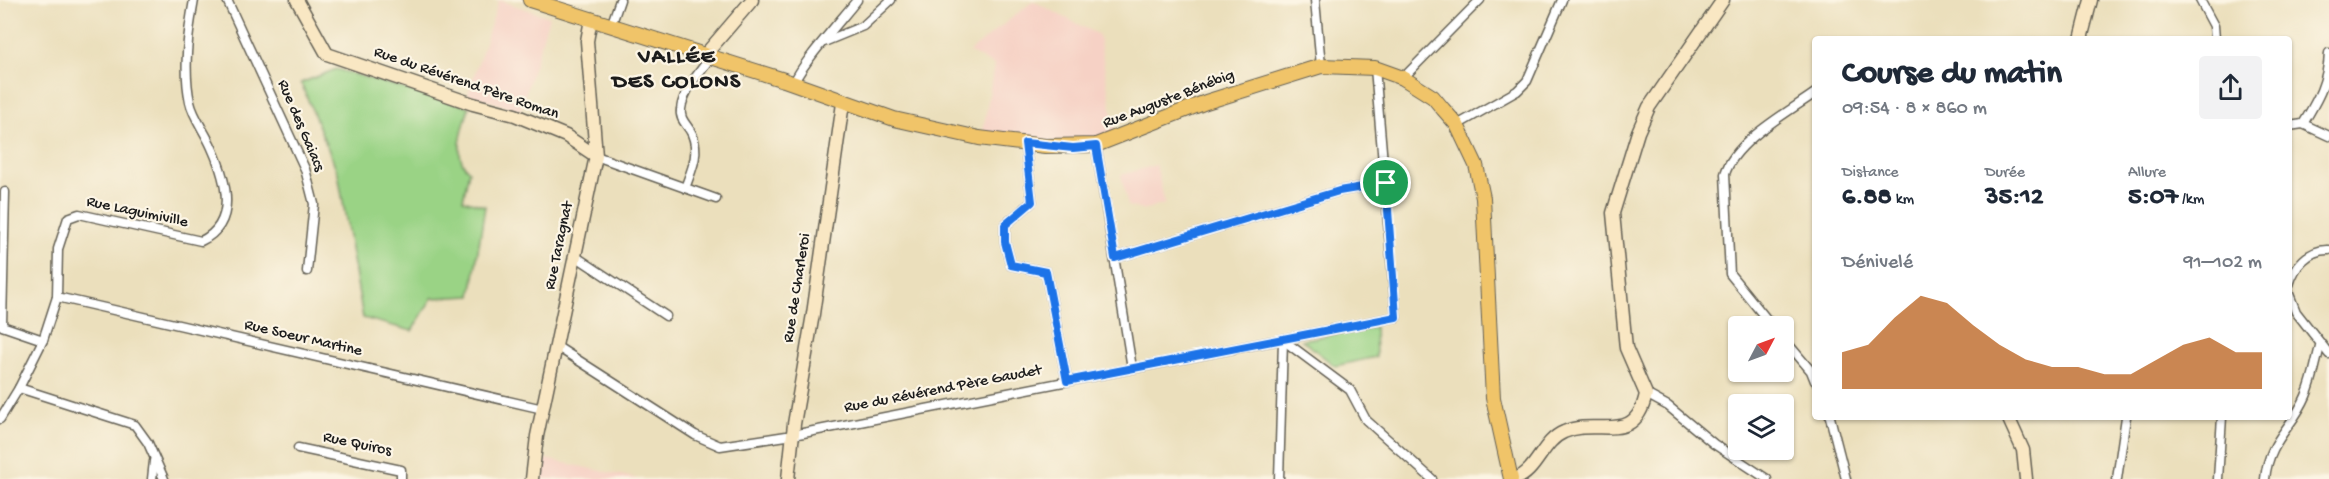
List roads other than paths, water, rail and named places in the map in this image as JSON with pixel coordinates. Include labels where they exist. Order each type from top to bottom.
[{"type":"main road","name":"Rue Auguste Bénébig","points":[[530,0],[794,84],[843,103],[934,129],[1073,148],[1096,146],[1206,102],[1321,66],[1375,68],[1403,78],[1433,97],[1456,125],[1476,165],[1483,198],[1492,388],[1496,418],[1510,478]]},
{"type":"street","name":"Rue Laguimiville","points":[[57,297],[58,249],[68,218],[80,214],[201,241],[214,235],[224,220],[227,197],[213,149],[190,103],[187,41],[194,0]]},
{"type":"street","name":"Rue des Gaiacs","points":[[227,0],[305,169],[314,204],[308,271]]},
{"type":"street","name":"Rue du Révérend Père Roman","points":[[297,0],[327,54],[473,104],[516,115],[566,136],[596,156],[716,199]]},
{"type":"street","points":[[611,26],[620,0]]},
{"type":"street","points":[[685,188],[696,150],[692,133],[682,120],[681,109],[708,56],[752,0]]},
{"type":"street","points":[[794,84],[795,78],[857,0]]},
{"type":"street","points":[[824,42],[863,26],[891,0]]},
{"type":"street","points":[[1315,0],[1321,66]]},
{"type":"street","points":[[1403,78],[1480,0]]},
{"type":"street","points":[[1456,125],[1517,91],[1527,81],[1563,0]]},
{"type":"street","points":[[1723,0],[1665,80],[1649,107],[1613,211],[1626,348],[1646,394],[1668,406],[1714,444],[1767,479]]},
{"type":"street","points":[[2082,36],[2091,0]]},
{"type":"street","points":[[2200,0],[2214,26],[2215,36]]},
{"type":"street","name":"Rue Taragnat","points":[[532,479],[534,452],[596,156],[587,41],[591,19]]},
{"type":"street","points":[[2303,124],[2323,91],[2328,74],[2329,53]]},
{"type":"street","points":[[1115,258],[1339,191],[1386,183],[1375,68]]},
{"type":"street","points":[[1764,316],[1730,274],[1725,174],[1730,159],[1747,143],[1812,95]]},
{"type":"street","name":"Rue de Charleroi","points":[[788,479],[843,103]]},
{"type":"street","points":[[2292,126],[2303,124],[2329,136]]},
{"type":"street","points":[[1025,143],[1032,202],[1005,225],[1005,242],[1011,265],[1046,272],[1067,381]]},
{"type":"street","points":[[1096,146],[1132,368]]},
{"type":"street","name":"Rue du Révérend Père Gaudet","points":[[556,346],[695,435],[720,446],[793,435],[1396,317],[1386,183]]},
{"type":"street","points":[[5,192],[2,326],[43,340]]},
{"type":"street","points":[[2292,274],[2306,257],[2322,250],[2329,250]]},
{"type":"street","points":[[574,256],[666,316]]},
{"type":"street","points":[[0,419],[20,388],[43,340],[57,297]]},
{"type":"street","name":"Rue Soeur Martine","points":[[57,297],[543,409]]},
{"type":"street","points":[[2292,302],[2296,312],[2329,354]]},
{"type":"street","points":[[1279,479],[1283,339]]},
{"type":"street","points":[[1283,339],[1350,390],[1366,420],[1432,479]]},
{"type":"street","points":[[2265,479],[2267,460],[2275,443],[2307,395],[2320,345]]},
{"type":"street","points":[[1794,351],[1812,375]]},
{"type":"street","points":[[20,388],[135,425],[148,443],[154,461],[164,479]]},
{"type":"street","points":[[1510,478],[1526,473],[1553,438],[1562,433],[1572,429],[1612,429],[1630,424],[1640,413],[1646,394]]},
{"type":"street","points":[[1831,420],[1846,479]]},
{"type":"street","points":[[2009,420],[2023,450],[2025,479]]},
{"type":"street","points":[[2117,479],[2126,420]]},
{"type":"street","points":[[2218,479],[2222,420]]},
{"type":"street","name":"Rue Quiros","points":[[298,448],[401,470],[401,479]]},
{"type":"street","points":[[152,479],[154,461]]},
{"type":"district","name":"VALLÉE DES COLONS","points":[[677,70]]}]
